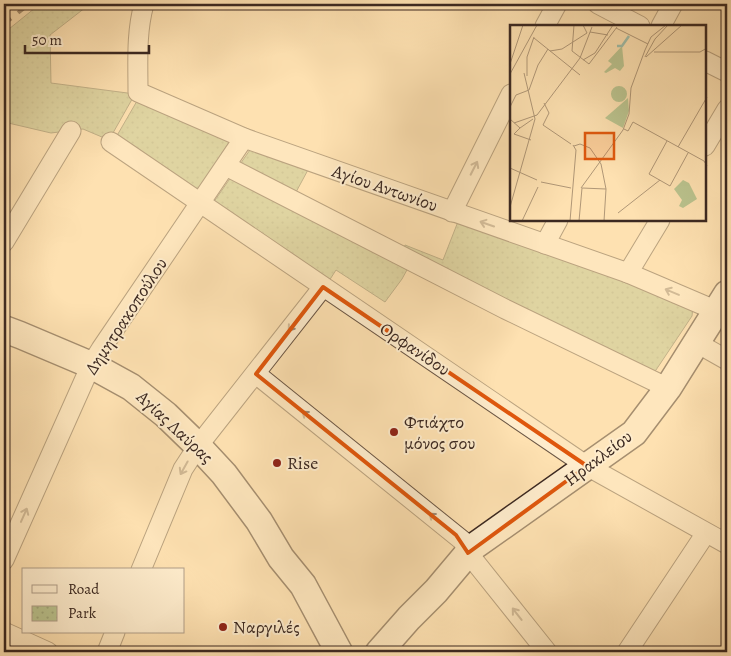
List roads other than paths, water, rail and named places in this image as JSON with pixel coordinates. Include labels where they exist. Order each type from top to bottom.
[{"type":"street","name":"Αγίου Αντωνίου","points":[[144,4],[138,34],[138,92],[244,138],[628,273],[722,303]]},
{"type":"street","points":[[546,25],[557,4]]},
{"type":"street","points":[[598,4],[638,25]]},
{"type":"street","points":[[662,25],[672,4]]},
{"type":"street","points":[[706,61],[727,72]]},
{"type":"street","points":[[452,212],[510,96]]},
{"type":"street","points":[[706,144],[727,109]]},
{"type":"street","points":[[4,242],[71,131]]},
{"type":"street","name":"Δημητρακοπούλου","points":[[4,560],[91,365],[244,138]]},
{"type":"street","name":"Ορφανίδου","points":[[110,142],[587,466],[727,544]]},
{"type":"street","points":[[226,166],[505,309],[668,388]]},
{"type":"street","points":[[545,244],[557,221]]},
{"type":"street","points":[[628,273],[659,221]]},
{"type":"street","points":[[142,568],[183,469],[198,446],[323,287]]},
{"type":"street","name":"Ηρακλείου","points":[[387,649],[409,618],[436,592],[473,547],[634,433],[668,388],[722,303]]},
{"type":"street","name":"Αγίας Λαύρας","points":[[4,329],[91,365],[131,387],[166,415],[198,446],[230,482],[259,522],[281,558],[303,585],[339,652]]},
{"type":"street","points":[[697,343],[727,360]]},
{"type":"street","points":[[256,374],[463,541],[468,553],[547,652]]},
{"type":"street","points":[[627,652],[702,539],[708,534]]},
{"type":"street","name":"Αγίας Λαύρας","points":[[281,558],[287,590],[320,652]]},
{"type":"street","points":[[323,622],[350,647],[362,650],[387,649]]},
{"type":"street","points":[[4,632],[48,652]]},
{"type":"street","points":[[107,652],[114,634]]},
{"type":"railway","points":[[4,24],[29,4]]},
{"type":"place","name":"Φτιάχτο μόνος σου","points":[[394,432]]},
{"type":"place","name":"Rise","points":[[277,463]]},
{"type":"place","name":"Ναργιλές","points":[[223,627]]}]
